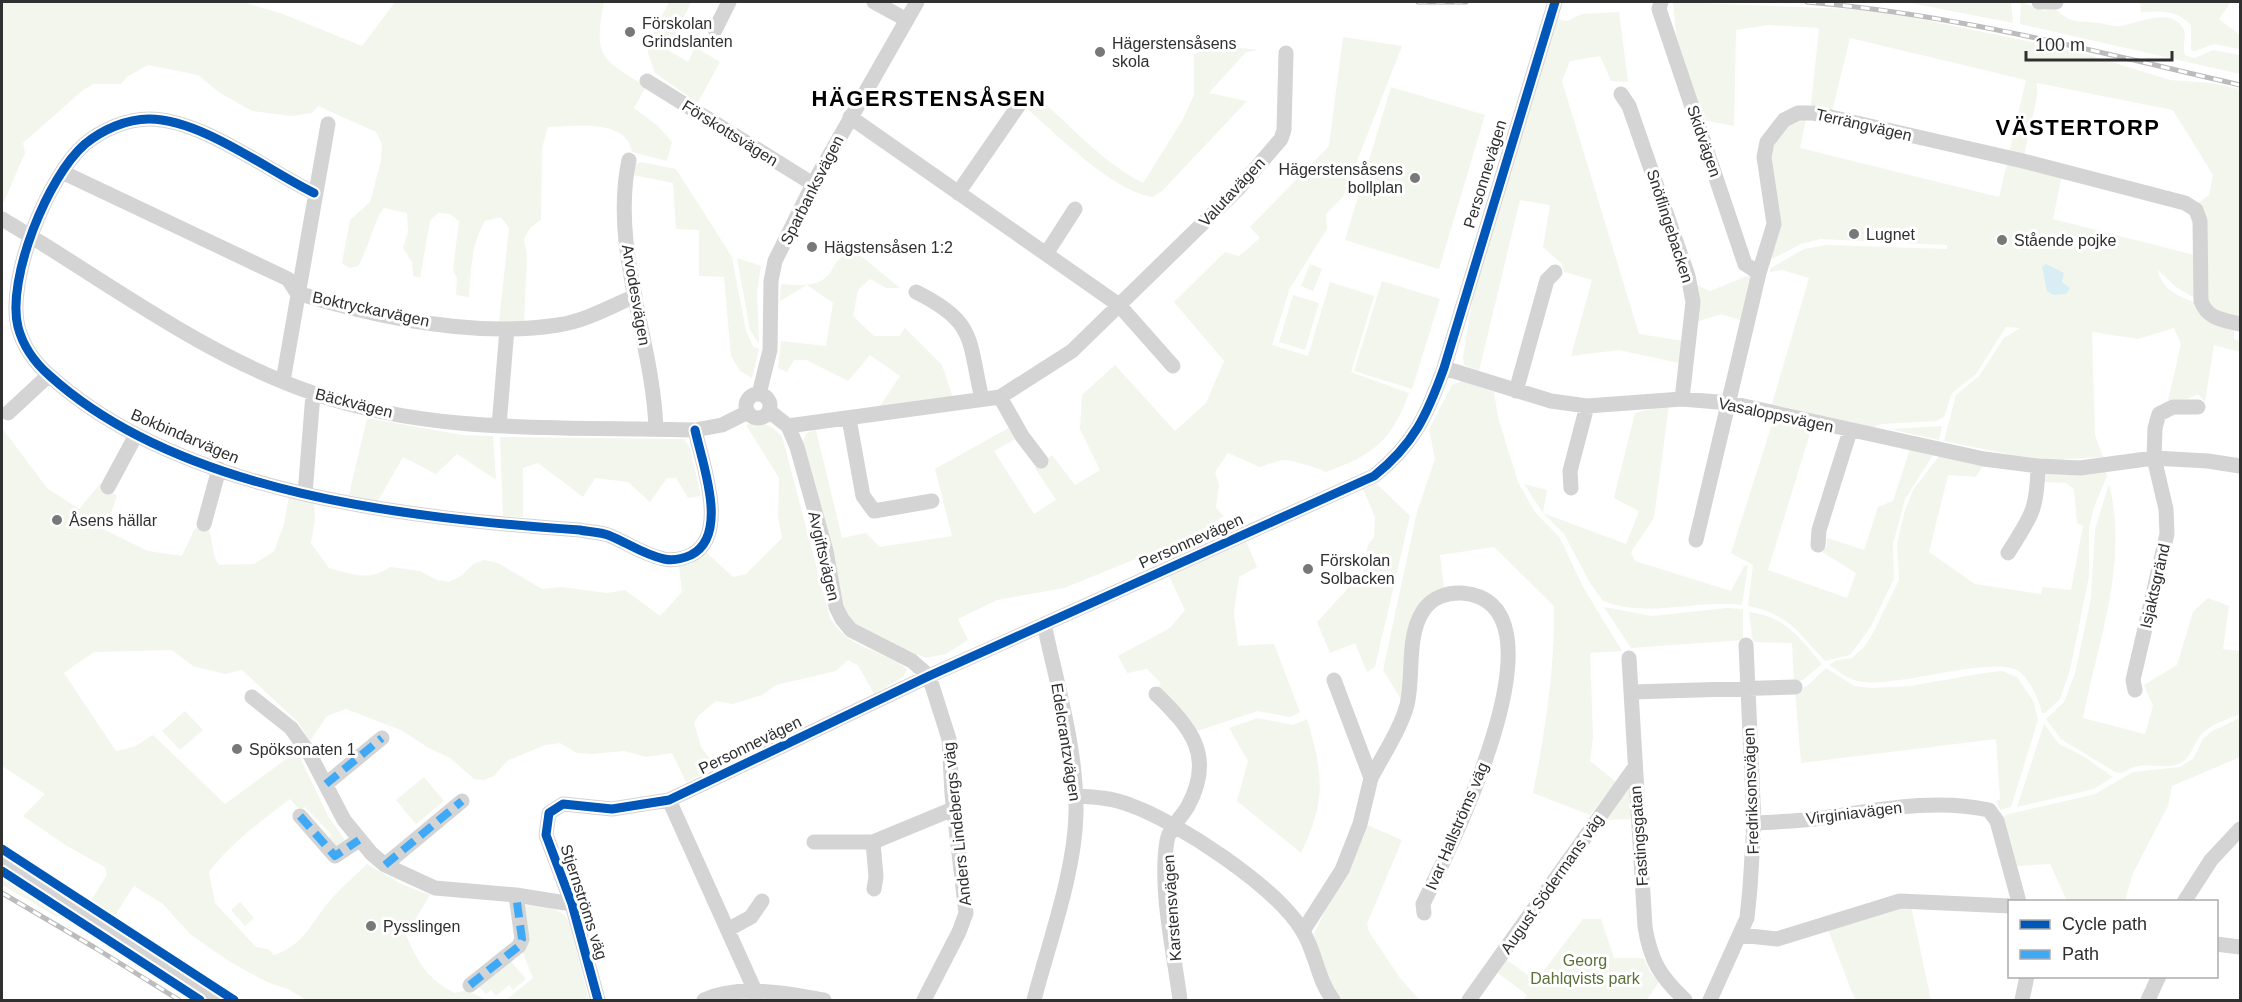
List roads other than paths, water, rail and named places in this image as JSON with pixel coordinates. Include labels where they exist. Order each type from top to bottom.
[{"type":"street","points":[[715,30],[729,2]]},
{"type":"street","points":[[874,2],[906,18]]},
{"type":"street","name":"Sparbanksvägen","points":[[759,394],[770,350],[773,268],[813,184],[917,2]]},
{"type":"street","name":"Personnevägen","points":[[549,813],[563,804],[612,809],[669,800],[929,676],[1374,476],[1399,455],[1415,435],[1444,368],[1554,2]]},
{"type":"street","name":"Skidvägen","points":[[1661,2],[1659,9],[1745,264],[1760,273]]},
{"type":"street","points":[[2039,2],[2056,2]]},
{"type":"street","name":"Valutavägen","points":[[788,426],[1000,397],[1072,351],[1237,190],[1281,140],[1284,130],[1286,52]]},
{"type":"street","name":"Förskottsvägen","points":[[647,81],[813,184]]},
{"type":"street","name":"Snöflingebacken","points":[[1621,94],[1629,106],[1688,276],[1693,302],[1682,399]]},
{"type":"street","points":[[958,193],[1023,99]]},
{"type":"street","name":"Terrängvägen","points":[[1696,540],[1760,273],[1774,224],[1764,157],[1767,142],[1774,129],[1798,113],[1813,113],[2023,161],[2185,202],[2196,210],[2200,221],[2201,302],[2204,309],[2213,317],[2241,324]]},
{"type":"street","points":[[850,117],[1119,305],[1173,366]]},
{"type":"street","name":"Bokbindarvägen","points":[[314,193],[187,125],[146,119],[125,122],[102,132],[84,145],[62,172],[30,236],[18,280],[15,303],[18,325],[30,353],[50,375],[136,435],[219,470],[305,494],[422,516],[606,534],[654,556],[675,560],[694,553],[705,543],[711,529],[712,510],[695,430]]},
{"type":"street","points":[[283,381],[314,193],[328,124]]},
{"type":"street","name":"Arvodesvägen","points":[[628,160],[624,179],[623,218],[653,391],[656,429]]},
{"type":"street","name":"Boktryckarvägen","points":[[62,172],[288,279],[297,293],[427,323],[507,329],[559,325],[595,314],[635,296]]},
{"type":"street","points":[[1046,254],[1075,210]]},
{"type":"street","name":"Bäckvägen","points":[[2,219],[197,339],[313,394],[390,413],[499,426],[695,430],[722,425],[748,412]]},
{"type":"street","points":[[1516,391],[1547,280],[1555,272]]},
{"type":"street","points":[[916,292],[946,308],[966,330],[973,347],[982,399]]},
{"type":"street","points":[[499,426],[507,329]]},
{"type":"street","name":"Vasaloppsvägen","points":[[1444,368],[1551,401],[1587,406],[1682,399],[1730,403],[1984,459],[2038,466],[2080,468],[2154,458],[2208,461],[2241,466]]},
{"type":"street","points":[[8,412],[50,375]]},
{"type":"street","points":[[305,494],[313,394]]},
{"type":"street","points":[[769,411],[760,417],[753,417],[746,405],[749,398],[759,394],[768,400],[769,411],[788,426]]},
{"type":"street","points":[[1000,397],[1041,461]]},
{"type":"street","points":[[1571,488],[1570,471],[1587,406]]},
{"type":"street","name":"Isjaktsgränd","points":[[2135,690],[2133,680],[2167,534],[2166,509],[2154,458],[2155,428],[2159,414],[2172,407],[2198,407]]},
{"type":"street","points":[[849,419],[863,496],[874,511],[932,501]]},
{"type":"street","name":"Avgiftsvägen","points":[[788,426],[800,458],[826,552],[836,607],[842,619],[851,630],[912,661],[929,676]]},
{"type":"street","points":[[1818,545],[1820,530],[1850,431]]},
{"type":"street","name":"Bokbindarvägen","points":[[108,487],[136,435]]},
{"type":"street","points":[[2008,553],[2034,513],[2038,466]]},
{"type":"street","name":"Bokbindarvägen","points":[[204,524],[219,470]]},
{"type":"street","name":"Ivar Hallströms väg","points":[[1303,931],[1342,870],[1360,824],[1371,778],[1405,711],[1415,634],[1421,613],[1426,606],[1445,594],[1467,593],[1485,601],[1494,609],[1503,625],[1509,644],[1508,669],[1489,751],[1476,789],[1423,904],[1424,913]]},
{"type":"street","name":"Edelcrantzvägen","points":[[1034,1000],[1071,860],[1076,796],[1063,712],[1044,624]]},
{"type":"street","name":"Fredriksonsvägen","points":[[1710,1000],[1740,935],[1748,907],[1754,824],[1746,645]]},
{"type":"street","name":"Fastingsgatan","points":[[1629,658],[1645,927],[1650,955],[1665,980],[1685,1000]]},
{"type":"street","name":"Anders Lindebergs väg","points":[[924,1000],[959,932],[966,913],[953,810],[949,739],[929,676]]},
{"type":"street","points":[[1334,680],[1371,778]]},
{"type":"street","points":[[1632,692],[1795,687]]},
{"type":"street","name":"Karstensvägen","points":[[1156,694],[1188,728],[1198,751],[1197,785],[1189,805],[1167,840],[1166,865],[1180,1000]]},
{"type":"street","points":[[252,697],[291,728],[309,753],[344,820],[359,840],[385,865],[435,888],[516,895],[572,904]]},
{"type":"street","points":[[326,784],[382,738]]},
{"type":"street","name":"August Södermans väg","points":[[1469,1000],[1635,767]]},
{"type":"street","points":[[1076,796],[1119,801],[1175,825],[1260,886],[1277,900],[1303,931],[1323,984],[1333,1000]]},
{"type":"street","points":[[669,800],[729,929],[755,997]]},
{"type":"street","points":[[385,865],[462,801]]},
{"type":"street","name":"Virginiavägen","points":[[1754,824],[1823,818],[1893,806],[1940,805],[1989,810],[1997,821],[2018,900]]},
{"type":"street","points":[[814,842],[873,842],[953,810]]},
{"type":"street","name":"Stjernströms väg","points":[[549,813],[546,835],[572,904],[598,1000]]},
{"type":"street","points":[[300,816],[335,855],[359,840]]},
{"type":"street","points":[[2185,900],[2211,860],[2241,829]]},
{"type":"street","points":[[873,842],[876,877],[874,889]]},
{"type":"street","points":[[2,858],[219,1000]]},
{"type":"street","points":[[470,985],[519,946],[522,939],[516,895]]},
{"type":"street","points":[[729,929],[751,916],[762,901]]},
{"type":"street","points":[[1740,935],[1776,939],[1900,902],[2008,906]]},
{"type":"street","points":[[2218,944],[2241,947]]},
{"type":"street","points":[[2022,1000],[2027,978]]},
{"type":"street","points":[[2148,1000],[2158,978]]},
{"type":"street","points":[[704,1000],[718,994],[824,1000]]},
{"type":"water","points":[[2046,264],[2064,273],[2062,282],[2070,288],[2066,294],[2053,295],[2047,291],[2042,267]]},
{"type":"railway","points":[[1418,2],[1466,2]]},
{"type":"railway","points":[[1807,2],[1917,15],[1971,25],[2079,47],[2240,85]]},
{"type":"railway","points":[[2,893],[179,1000]]},
{"type":"place","name":"Förskolan Grindslanten","points":[[630,32]]},
{"type":"place","name":"Hägerstensåsens skola","points":[[1100,52]]},
{"type":"place","name":"Hägerstensåsens bollplan","points":[[1415,178]]},
{"type":"place","name":"Lugnet","points":[[1854,234]]},
{"type":"place","name":"Stående pojke","points":[[2002,240]]},
{"type":"place","name":"Hägstensåsen 1:2","points":[[812,247]]},
{"type":"place","name":"Åsens hällar","points":[[57,520]]},
{"type":"place","name":"Förskolan Solbacken","points":[[1308,569]]},
{"type":"place","name":"Spöksonaten 1","points":[[237,749]]},
{"type":"place","name":"Pysslingen","points":[[371,926]]},
{"type":"district","name":"HÄGERSTENSÅSEN","points":[[929,98]]},
{"type":"district","name":"VÄSTERTORP","points":[[2078,127]]},
{"type":"park label","name":"Georg Dahlqvists park","points":[[1585,969]]}]
